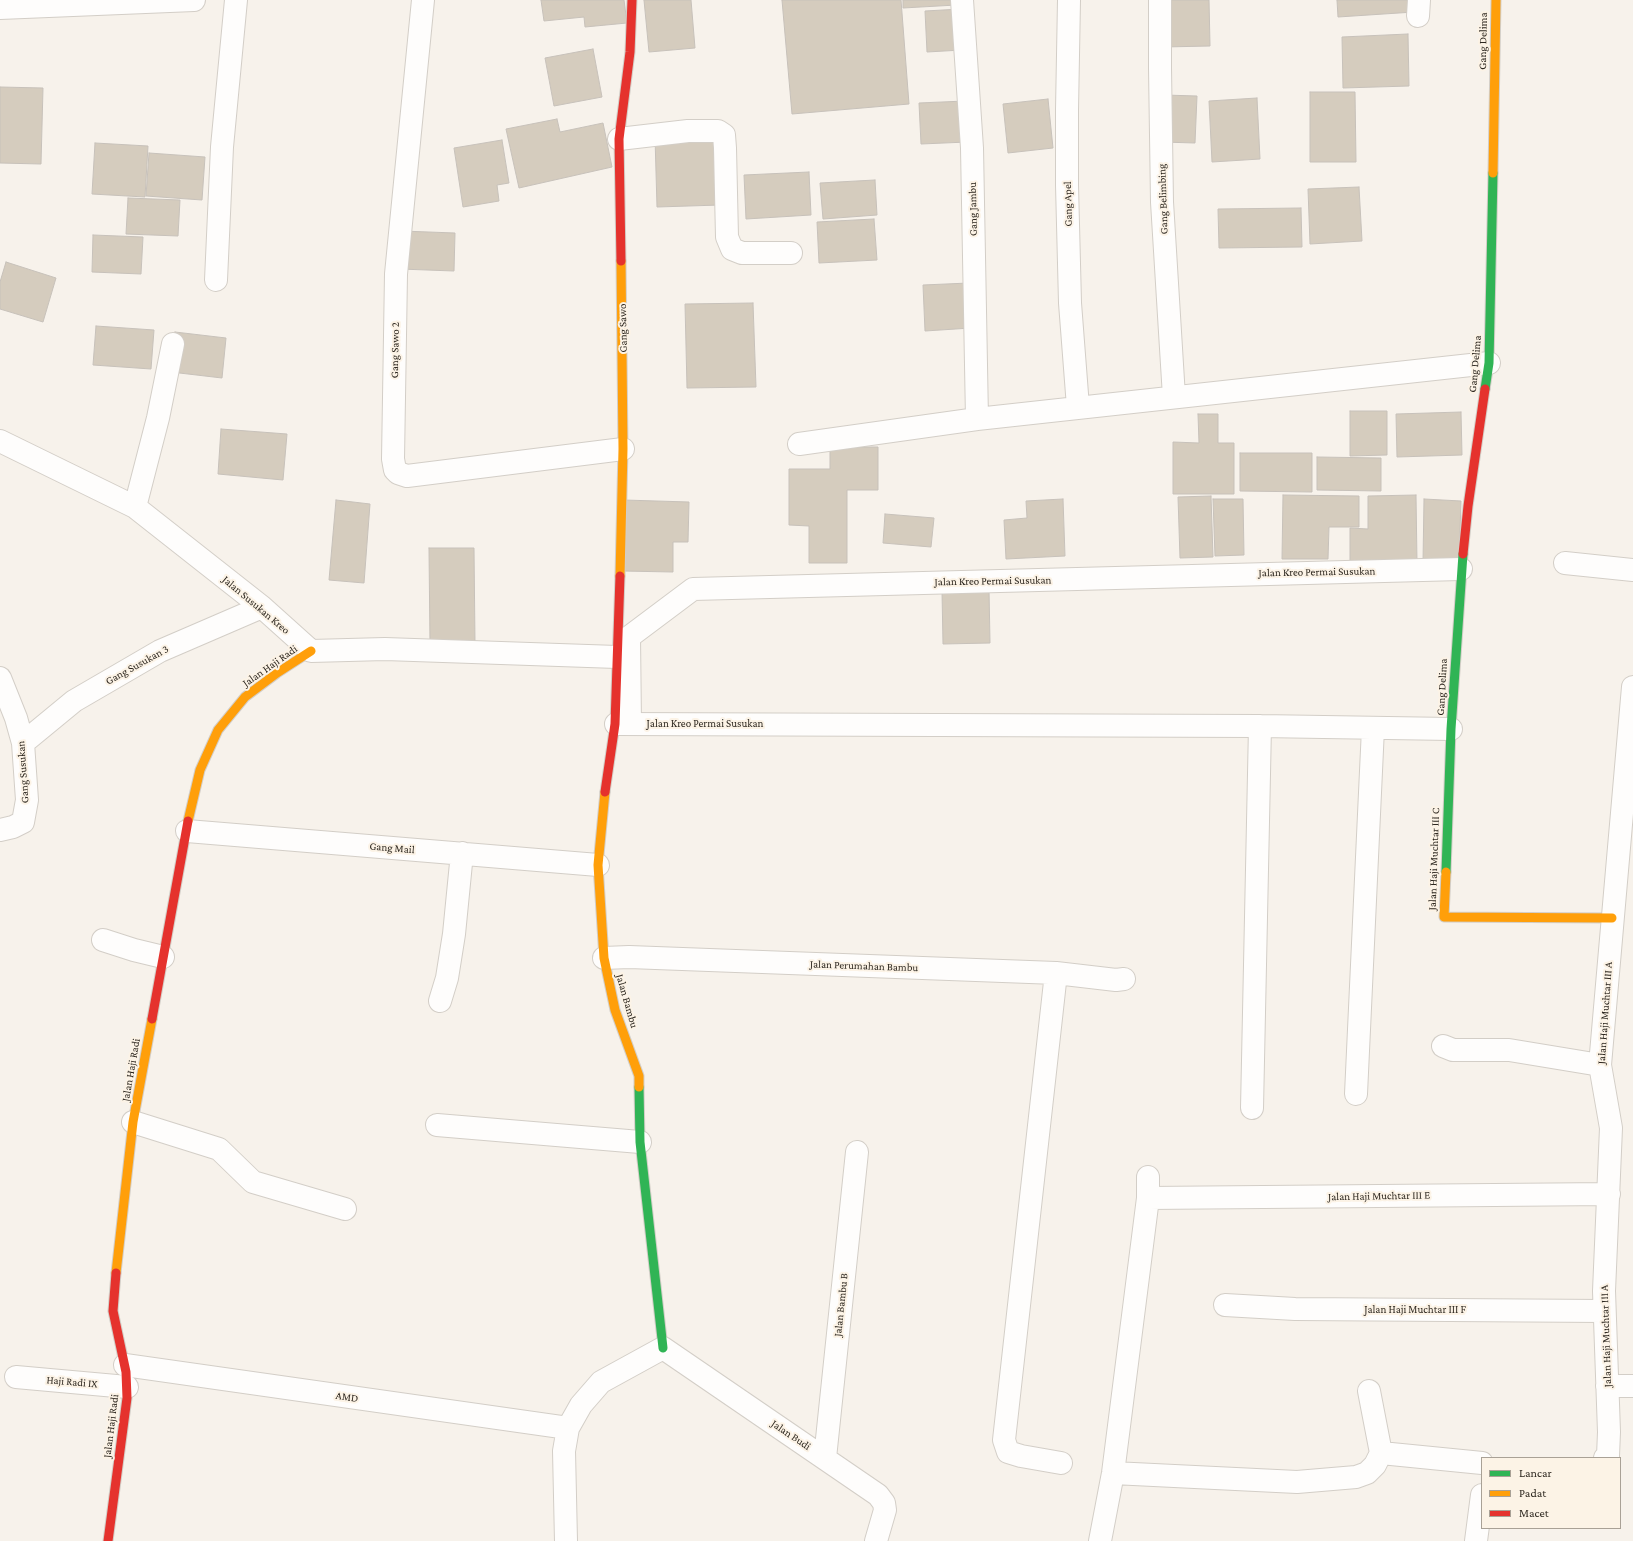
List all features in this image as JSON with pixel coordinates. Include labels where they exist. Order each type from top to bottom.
[{"type":"street","points":[[0,8],[194,0]]},
{"type":"street","points":[[216,280],[222,147],[236,0]]},
{"type":"street","name":"Gang Sawo 2","points":[[423,0],[396,274],[393,459],[395,470],[398,473],[407,476],[623,449]]},
{"type":"street","name":"Gang Sawo","points":[[617,657],[623,449],[619,139],[630,52],[632,0]]},
{"type":"street","name":"Gang Jambu","points":[[962,0],[972,148],[977,418]]},
{"type":"street","name":"Gang Apel","points":[[1068,0],[1067,110],[1070,303],[1078,407]]},
{"type":"street","name":"Gang Belimbing","points":[[1160,0],[1162,202],[1174,397]]},
{"type":"street","name":"Gang Delima","points":[[1451,729],[1461,569],[1468,506],[1489,363],[1496,0]]},
{"type":"street","points":[[619,139],[688,131],[718,131],[724,135],[727,237],[732,249],[742,253],[791,253]]},
{"type":"street","points":[[135,508],[158,418],[173,344]]},
{"type":"street","points":[[799,444],[977,418],[1489,363]]},
{"type":"street","name":"Jalan Susukan Kreo","points":[[0,441],[135,508],[262,607],[311,651]]},
{"type":"street","points":[[1565,563],[1633,570]]},
{"type":"street","name":"Jalan Kreo Permai Susukan","points":[[1451,729],[1260,726],[622,724],[629,637],[693,589],[1461,569]]},
{"type":"street","name":"Gang Susukan 3","points":[[23,743],[74,701],[160,651],[262,607]]},
{"type":"street","points":[[311,651],[385,649],[617,657]]},
{"type":"street","name":"Jalan Haji Radi","points":[[108,1541],[128,1398],[125,1365],[113,1311],[113,1296],[133,1122],[190,809],[200,770],[218,730],[245,697],[276,673],[311,651]]},
{"type":"street","name":"Jalan Bambu","points":[[617,657],[622,724],[602,803],[598,865],[604,958],[615,1010],[639,1076],[640,1142],[662,1348]]},
{"type":"street","name":"Gang Susukan","points":[[0,830],[13,827],[23,822],[27,800],[23,743],[16,718],[1,684]]},
{"type":"street","name":"Jalan Haji Muchtar III A","points":[[1606,1457],[1608,1456],[1609,1444],[1604,1291],[1611,1128],[1600,1064],[1633,688]]},
{"type":"street","points":[[1252,1108],[1260,726]]},
{"type":"street","points":[[1356,1094],[1373,728]]},
{"type":"street","name":"Jalan Haji Muchtar III C","points":[[1451,729],[1444,917],[1612,918]]},
{"type":"street","name":"Gang Mail","points":[[186,831],[598,865]]},
{"type":"street","points":[[440,1001],[447,978],[454,934],[462,853]]},
{"type":"street","points":[[103,940],[134,950],[163,956]]},
{"type":"street","name":"Jalan Perumahan Bambu","points":[[604,958],[637,957],[1056,973],[1124,980]]},
{"type":"street","points":[[1056,973],[1004,1440],[1008,1452],[1021,1456],[1061,1463]]},
{"type":"street","points":[[1443,1046],[1453,1050],[1509,1050],[1600,1064]]},
{"type":"street","points":[[133,1122],[219,1149],[253,1182],[345,1209]]},
{"type":"street","points":[[437,1125],[640,1142]]},
{"type":"street","name":"Jalan Bambu B","points":[[825,1458],[857,1152]]},
{"type":"street","points":[[1100,1541],[1113,1473],[1148,1198],[1148,1177]]},
{"type":"street","name":"Jalan Haji Muchtar III E","points":[[1148,1198],[1609,1194]]},
{"type":"street","name":"Jalan Haji Muchtar III F","points":[[1225,1305],[1295,1309],[1604,1311]]},
{"type":"street","points":[[566,1541],[564,1451],[568,1428],[581,1405],[601,1382],[662,1348]]},
{"type":"street","name":"Jalan Budi","points":[[662,1348],[871,1489],[884,1503],[885,1510],[876,1541]]},
{"type":"street","name":"AMD","points":[[125,1365],[568,1428]]},
{"type":"street","name":"Haji Radi IX","points":[[16,1377],[127,1387]]},
{"type":"street","points":[[1608,1386],[1633,1386]]},
{"type":"street","points":[[1113,1473],[1297,1482],[1356,1477],[1367,1473],[1375,1465],[1380,1453],[1369,1391]]},
{"type":"street","points":[[1380,1453],[1481,1463]]},
{"type":"street","points":[[1476,1541],[1481,1503]]},
{"type":"building","points":[[541,0],[624,0],[627,23],[585,27],[584,17],[544,21]]},
{"type":"building","points":[[644,0],[691,0],[695,48],[649,52]]},
{"type":"building","points":[[782,0],[901,0],[909,104],[792,114]]},
{"type":"building","points":[[903,0],[955,0],[956,5],[903,8]]},
{"type":"building","points":[[1163,0],[1209,0],[1210,46],[1163,47]]},
{"type":"building","points":[[1337,0],[1414,0],[1414,12],[1338,17]]},
{"type":"building","points":[[961,9],[962,50],[927,52],[925,11]]},
{"type":"building","points":[[1408,34],[1409,86],[1343,88],[1342,37]]},
{"type":"building","points":[[593,49],[602,97],[554,106],[545,58]]},
{"type":"building","points":[[0,87],[43,88],[41,164],[0,163]]},
{"type":"building","points":[[1310,92],[1355,92],[1356,162],[1310,162]]},
{"type":"building","points":[[1164,95],[1197,96],[1195,143],[1162,142]]},
{"type":"building","points":[[1257,98],[1260,159],[1212,162],[1209,101]]},
{"type":"building","points":[[1048,99],[1053,148],[1008,153],[1003,104]]},
{"type":"building","points":[[965,101],[967,142],[921,144],[919,103]]},
{"type":"building","points":[[557,119],[560,132],[603,123],[612,167],[519,188],[506,129]]},
{"type":"building","points":[[718,135],[720,205],[657,207],[655,137]]},
{"type":"building","points":[[502,140],[509,183],[497,185],[499,201],[463,207],[454,148]]},
{"type":"building","points":[[95,143],[148,146],[145,197],[92,194]]},
{"type":"building","points":[[149,153],[205,157],[202,200],[146,196]]},
{"type":"building","points":[[809,172],[811,215],[746,219],[744,175]]},
{"type":"building","points":[[875,180],[877,215],[823,219],[820,183]]},
{"type":"building","points":[[1359,187],[1362,241],[1310,244],[1308,189]]},
{"type":"building","points":[[128,198],[180,200],[178,236],[126,234]]},
{"type":"building","points":[[1301,208],[1302,247],[1219,248],[1218,209]]},
{"type":"building","points":[[874,219],[877,260],[819,263],[817,222]]},
{"type":"building","points":[[402,231],[455,233],[454,271],[400,269]]},
{"type":"building","points":[[93,235],[143,237],[141,274],[92,272]]},
{"type":"building","points":[[6,262],[56,278],[43,322],[0,309],[0,282]]},
{"type":"building","points":[[969,283],[971,328],[925,331],[923,285]]},
{"type":"building","points":[[753,303],[756,387],[687,388],[685,304]]},
{"type":"building","points":[[96,326],[154,330],[151,369],[93,365]]},
{"type":"building","points":[[175,332],[226,338],[222,378],[171,372]]},
{"type":"building","points":[[1350,411],[1387,411],[1387,455],[1350,456]]},
{"type":"building","points":[[1461,412],[1462,455],[1397,457],[1396,414]]},
{"type":"building","points":[[1198,414],[1218,414],[1218,443],[1234,443],[1234,494],[1173,494],[1173,442],[1199,443]]},
{"type":"building","points":[[221,429],[287,434],[283,480],[218,474]]},
{"type":"building","points":[[830,447],[878,447],[878,490],[847,490],[847,563],[809,563],[809,526],[789,525],[789,469],[830,469]]},
{"type":"building","points":[[1240,453],[1312,453],[1312,492],[1240,491]]},
{"type":"building","points":[[1317,457],[1381,458],[1381,491],[1317,490]]},
{"type":"building","points":[[1283,495],[1359,496],[1359,527],[1329,527],[1328,559],[1282,559]]},
{"type":"building","points":[[1416,495],[1417,563],[1350,563],[1350,528],[1368,529],[1368,496]]},
{"type":"building","points":[[1211,496],[1213,557],[1180,558],[1178,497]]},
{"type":"building","points":[[1063,499],[1065,556],[1006,559],[1004,520],[1027,518],[1026,501]]},
{"type":"building","points":[[1213,499],[1243,499],[1244,555],[1215,556]]},
{"type":"building","points":[[1424,499],[1461,501],[1459,563],[1423,562]]},
{"type":"building","points":[[336,500],[370,504],[364,583],[329,580]]},
{"type":"building","points":[[624,500],[689,502],[688,542],[673,542],[673,572],[622,571]]},
{"type":"building","points":[[885,514],[934,518],[931,547],[883,543]]},
{"type":"building","points":[[429,548],[474,548],[475,644],[430,644]]},
{"type":"building","points":[[989,589],[990,643],[943,644],[942,591]]},
{"type":"traffic: fast","points":[[1485,389],[1489,363],[1493,173]]},
{"type":"traffic: fast","points":[[1446,872],[1451,729],[1463,554]]},
{"type":"traffic: fast","points":[[639,1087],[640,1142],[663,1348]]},
{"type":"traffic: slow","points":[[1493,173],[1496,0]]},
{"type":"traffic: slow","points":[[620,576],[623,449],[621,261]]},
{"type":"traffic: slow","points":[[188,821],[200,770],[218,730],[245,697],[277,673],[311,651]]},
{"type":"traffic: slow","points":[[605,792],[598,865],[604,958],[615,1010],[639,1076],[639,1087]]},
{"type":"traffic: slow","points":[[1446,872],[1444,917],[1612,918]]},
{"type":"traffic: slow","points":[[116,1273],[133,1122],[152,1019]]},
{"type":"traffic: jam","points":[[621,261],[619,139],[630,52],[632,0]]},
{"type":"traffic: jam","points":[[1463,554],[1468,506],[1485,389]]},
{"type":"traffic: jam","points":[[605,792],[615,724],[620,576]]},
{"type":"traffic: jam","points":[[152,1019],[188,821]]},
{"type":"traffic: jam","points":[[108,1541],[127,1398],[126,1372],[113,1311],[116,1273]]}]
